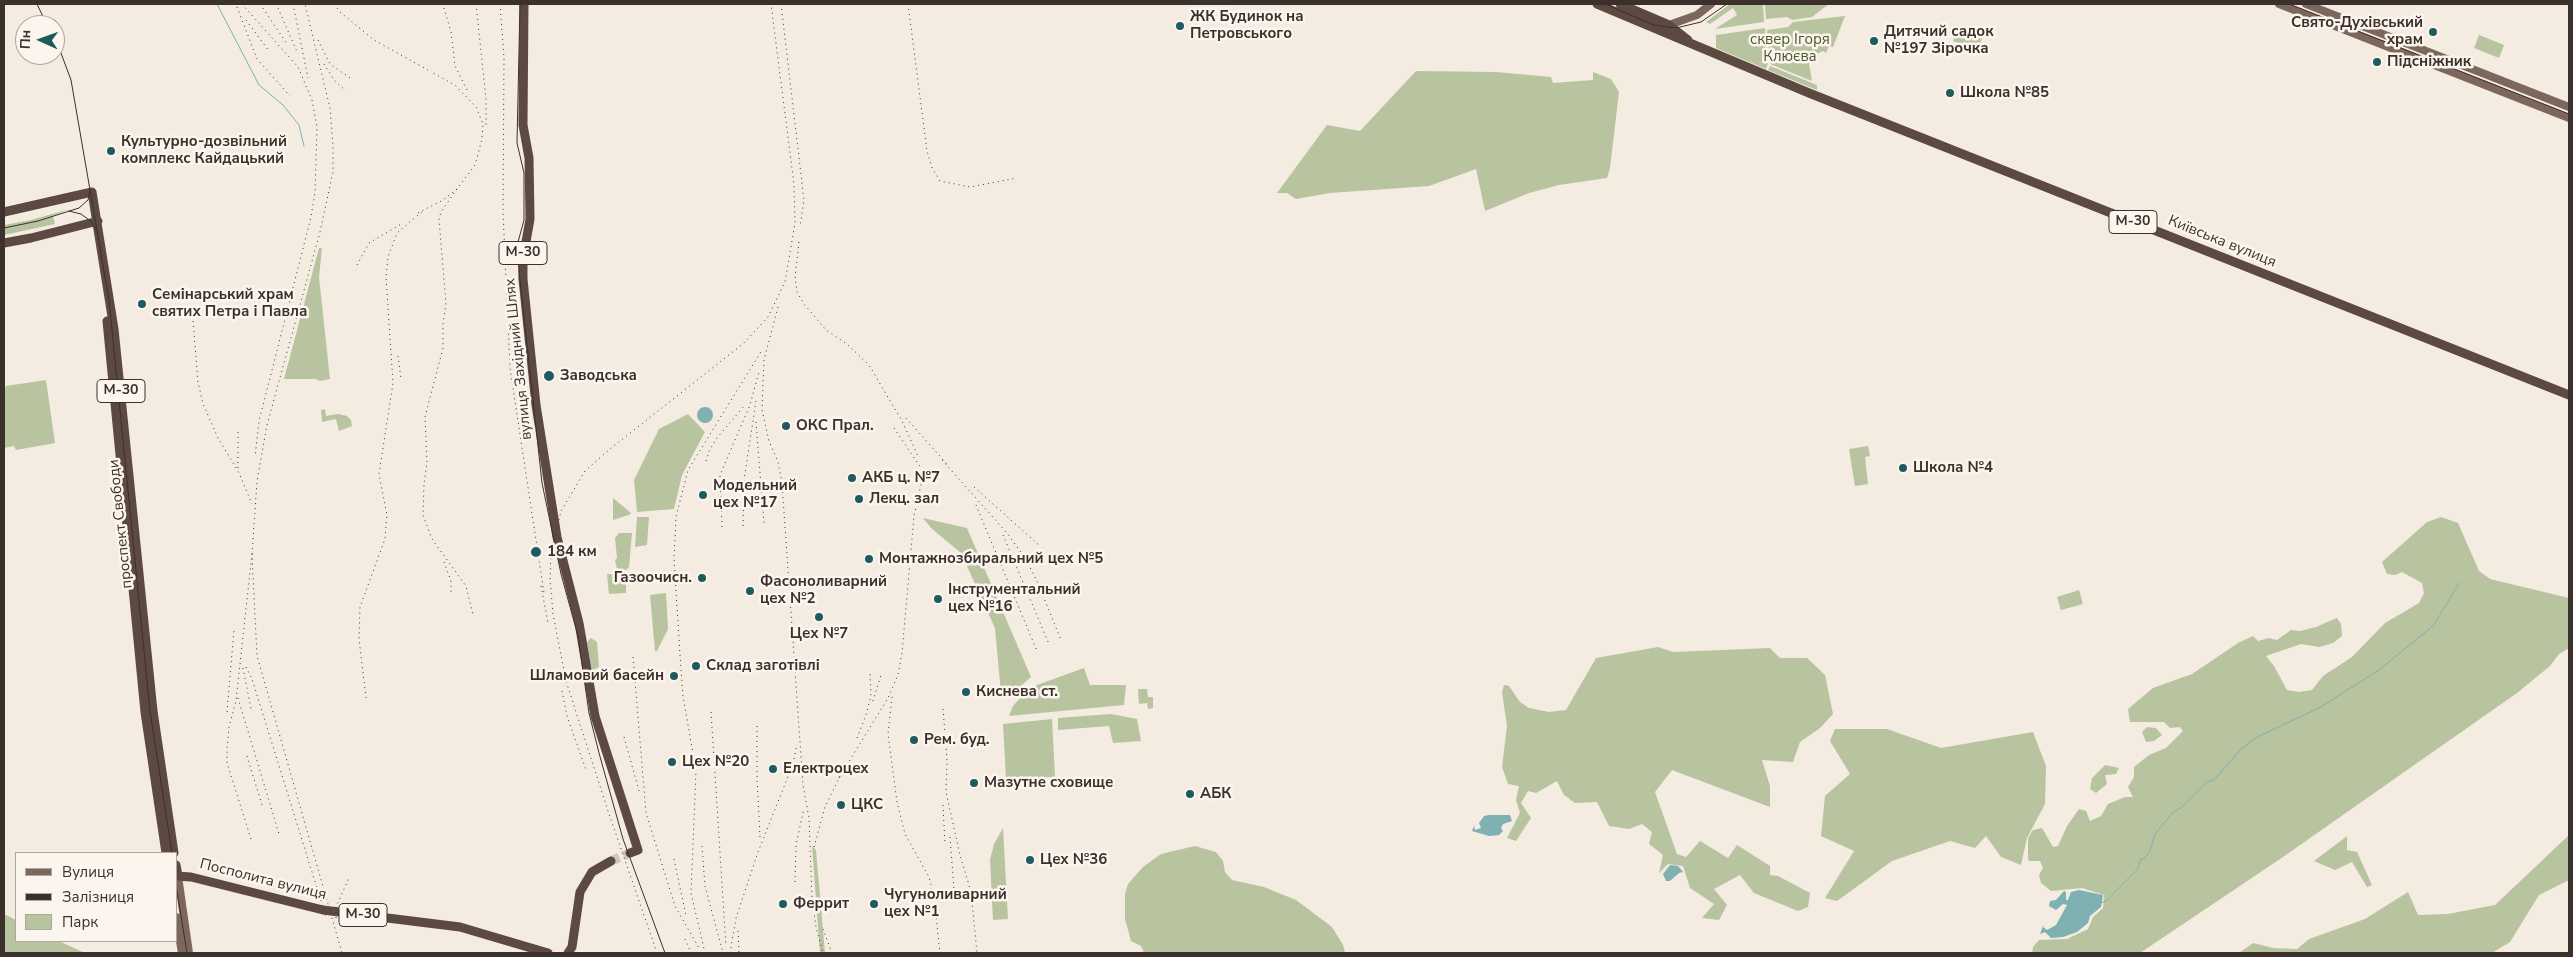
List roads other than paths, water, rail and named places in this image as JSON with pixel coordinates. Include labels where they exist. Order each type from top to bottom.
[{"type":"highway","name":"вулиця Західний Шлях","points":[[524,4],[523,126],[529,158],[530,219],[523,259],[523,279],[536,405],[556,528],[566,580],[579,623],[595,716],[634,851]]},
{"type":"highway","name":"М-30","points":[[1597,4],[1664,33]]},
{"type":"highway","name":"М-30","points":[[1620,4],[1670,25]]},
{"type":"highway","name":"Київська вулиця","points":[[1670,25],[1698,47]]},
{"type":"highway","name":"Київська вулиця","points":[[1664,33],[2030,182],[2569,395]]},
{"type":"highway","name":"проспект Свободи","points":[[4,212],[90,193],[115,338],[153,711],[174,852]]},
{"type":"highway","name":"проспект Свободи","points":[[95,222],[108,325],[145,712],[166,852]]},
{"type":"highway","points":[[4,243],[95,222]]},
{"type":"highway","points":[[568,953],[572,947],[580,892],[592,872],[611,861]]},
{"type":"highway","name":"Посполита вулиця","points":[[178,876],[191,877],[330,911],[460,927],[548,953]]},
{"type":"main road","points":[[1664,33],[1670,25],[1697,15],[1711,4]]},
{"type":"main road","points":[[2279,4],[2569,118]]},
{"type":"main road","points":[[2306,4],[2569,107]]},
{"type":"main road","points":[[178,882],[190,953]]},
{"type":"main road","points":[[178,929],[182,953]]},
{"type":"water","points":[[702,407],[708,407],[713,412],[711,421],[702,423],[697,418],[697,412]]},
{"type":"water","points":[[1510,815],[1512,821],[1503,824],[1501,828],[1503,831],[1499,835],[1489,836],[1472,831],[1474,826],[1475,830],[1481,828],[1479,823],[1484,816]]},
{"type":"water","points":[[1670,865],[1678,866],[1683,872],[1670,881],[1666,881],[1663,874]]},
{"type":"water","points":[[2079,890],[2103,895],[2101,907],[2090,916],[2088,923],[2077,932],[2063,937],[2051,938],[2045,932],[2040,934],[2044,923],[2043,927],[2047,930],[2056,925],[2067,905],[2063,904],[2056,910],[2049,906],[2050,901],[2056,900],[2064,891],[2066,892],[2066,900],[2068,900],[2071,892]]},
{"type":"waterway","points":[[217,4],[259,85],[283,105],[299,125],[304,146]]},
{"type":"waterway","points":[[2101,903],[2106,901],[2137,870],[2141,859],[2144,859],[2150,851],[2155,834],[2172,813],[2182,807],[2207,782],[2214,780],[2241,749],[2257,737],[2319,708],[2379,670],[2434,625],[2459,583]]},
{"type":"tunnel","points":[[611,861],[630,853]]},
{"type":"tram line","points":[[37,4],[42,15]]},
{"type":"tram line","points":[[520,4],[517,143],[524,173],[524,220],[518,242],[519,271],[542,483],[561,574],[578,636],[589,713],[599,753],[623,839],[665,953]]},
{"type":"tram line","points":[[1605,4],[1654,25],[1676,28],[1701,22],[1727,4]]},
{"type":"tram line","points":[[2289,4],[2569,114]]},
{"type":"tram line","points":[[65,64],[71,80],[109,300],[150,711],[172,852]]},
{"type":"tram line","points":[[4,228],[38,221],[79,208],[88,200],[90,191]]},
{"type":"tram line","points":[[69,211],[81,214],[92,222],[96,230]]},
{"type":"tram line","points":[[178,897],[187,953]]},
{"type":"railway","points":[[223,4],[225,8]]},
{"type":"railway","points":[[242,4],[298,67],[312,100],[317,127],[315,192],[311,217],[259,421],[255,457]]},
{"type":"railway","points":[[260,4],[287,44]]},
{"type":"railway","points":[[293,4],[308,78]]},
{"type":"railway","points":[[252,554],[257,481],[267,425],[320,232],[333,172],[330,108],[305,4]]},
{"type":"railway","points":[[334,4],[340,12],[374,40],[428,70]]},
{"type":"railway","points":[[476,4],[486,99],[486,126]]},
{"type":"railway","points":[[500,4],[504,58],[503,212],[510,368],[544,593]]},
{"type":"railway","points":[[657,953],[566,681],[553,614],[550,579],[551,554],[561,511],[585,471],[744,343],[768,317],[785,282],[795,223],[794,184],[771,4]]},
{"type":"railway","points":[[781,4],[804,200],[800,227]]},
{"type":"railway","points":[[908,4],[927,151],[932,168],[940,181],[970,187],[1017,178]]},
{"type":"railway","points":[[237,7],[257,59],[290,96]]},
{"type":"railway","points":[[278,8],[298,54]]},
{"type":"railway","points":[[444,8],[451,32],[455,66],[468,92]]},
{"type":"railway","points":[[246,20],[269,51]]},
{"type":"railway","points":[[318,40],[330,64],[353,80]]},
{"type":"railway","points":[[324,64],[334,80],[346,91]]},
{"type":"railway","points":[[418,213],[443,200],[457,189],[475,165],[482,139],[483,124],[476,107],[455,85],[433,73]]},
{"type":"railway","points":[[457,189],[441,212],[439,219],[446,304],[443,324],[443,348],[425,417],[427,463],[423,515],[432,539],[466,586],[473,615]]},
{"type":"railway","points":[[366,698],[359,639],[360,607],[385,539],[387,515],[379,474],[393,383],[386,277],[388,257],[397,233],[424,210]]},
{"type":"railway","points":[[357,265],[369,243],[403,223]]},
{"type":"railway","points":[[799,242],[795,277],[797,292],[804,304],[826,330],[847,344],[869,365],[902,421],[918,456]]},
{"type":"railway","points":[[778,307],[764,360],[762,410],[769,441],[778,462],[782,483],[803,785],[809,818],[812,898],[816,927],[823,953]]},
{"type":"railway","points":[[193,321],[198,382],[203,404],[218,438],[239,473],[252,504]]},
{"type":"railway","points":[[705,953],[691,893],[696,771],[683,696],[674,559],[676,517],[688,470],[762,350]]},
{"type":"railway","points":[[398,356],[401,379]]},
{"type":"railway","points":[[722,527],[720,475],[750,405],[759,372]]},
{"type":"railway","points":[[743,526],[744,480],[756,401]]},
{"type":"railway","points":[[706,461],[709,451],[717,438],[745,405]]},
{"type":"railway","points":[[906,418],[947,464]]},
{"type":"railway","points":[[756,422],[764,524]]},
{"type":"railway","points":[[839,778],[888,698],[898,675],[902,653],[914,516],[922,480],[921,468],[892,425]]},
{"type":"railway","points":[[238,432],[238,468]]},
{"type":"railway","points":[[942,460],[1007,533],[1025,558],[1037,581],[1061,640]]},
{"type":"railway","points":[[974,487],[1040,546]]},
{"type":"railway","points":[[976,505],[1037,651]]},
{"type":"railway","points":[[1003,535],[1049,644]]},
{"type":"railway","points":[[251,839],[227,763],[227,750],[229,727],[236,701],[252,554],[257,656],[342,953]]},
{"type":"railway","points":[[444,562],[451,581],[451,592]]},
{"type":"railway","points":[[541,586],[548,623]]},
{"type":"railway","points":[[227,712],[234,630]]},
{"type":"railway","points":[[633,657],[646,813],[675,906],[699,948]]},
{"type":"railway","points":[[246,667],[252,679],[326,917]]},
{"type":"railway","points":[[243,668],[251,709]]},
{"type":"railway","points":[[857,738],[871,695],[870,673]]},
{"type":"railway","points":[[873,701],[881,675]]},
{"type":"railway","points":[[562,691],[567,716],[586,770]]},
{"type":"railway","points":[[892,697],[888,734],[897,802],[905,834],[929,877],[934,897],[940,953]]},
{"type":"railway","points":[[238,698],[279,834]]},
{"type":"railway","points":[[943,709],[947,760],[946,792],[960,855],[971,892],[977,953]]},
{"type":"railway","points":[[711,712],[726,946]]},
{"type":"railway","points":[[757,726],[760,837]]},
{"type":"railway","points":[[624,737],[639,791]]},
{"type":"railway","points":[[730,953],[736,918],[758,852],[793,764],[797,744]]},
{"type":"railway","points":[[247,756],[262,805]]},
{"type":"railway","points":[[814,847],[825,807],[842,772]]},
{"type":"railway","points":[[943,805],[945,845]]},
{"type":"railway","points":[[795,882],[796,845],[804,808]]},
{"type":"railway","points":[[950,837],[954,889]]},
{"type":"railway","points":[[702,846],[705,886],[723,953]]},
{"type":"railway","points":[[674,859],[686,916]]},
{"type":"railway","points":[[336,918],[336,907],[349,878]]},
{"type":"railway","points":[[823,929],[832,953]]},
{"type":"railway","points":[[738,931],[739,953]]},
{"type":"railway","points":[[685,939],[691,953]]},
{"type":"place","name":"ЖК Будинок на Петровського","points":[[1180,26]]},
{"type":"place","name":"Свято-Духівський храм","points":[[2433,32]]},
{"type":"place","name":"Дитячий садок №197 Зірочка","points":[[1874,41]]},
{"type":"place","name":"Підсніжник","points":[[2377,62]]},
{"type":"place","name":"Школа №85","points":[[1950,93]]},
{"type":"place","name":"Культурно-дозвільний комплекс Кайдацький","points":[[111,151]]},
{"type":"place","name":"Семінарський храм святих Петра і Павла","points":[[142,304]]},
{"type":"place","name":"Заводська","points":[[549,376]]},
{"type":"place","name":"ОКС Прал.","points":[[786,426]]},
{"type":"place","name":"Школа №4","points":[[1903,468]]},
{"type":"place","name":"АКБ ц. №7","points":[[852,478]]},
{"type":"place","name":"Модельний цех №17","points":[[703,495]]},
{"type":"place","name":"Лекц. зал","points":[[859,499]]},
{"type":"place","name":"184 км","points":[[536,552]]},
{"type":"place","name":"Монтажнозбиральний цех №5","points":[[869,559]]},
{"type":"place","name":"Газоочисн.","points":[[702,578]]},
{"type":"place","name":"Фасоноливарний цех №2","points":[[750,591]]},
{"type":"place","name":"Інструментальний цех №16","points":[[938,599]]},
{"type":"place","name":"Цех №7","points":[[819,617]]},
{"type":"place","name":"Склад заготівлі","points":[[696,666]]},
{"type":"place","name":"Шламовий басейн","points":[[674,676]]},
{"type":"place","name":"Киснева ст.","points":[[966,692]]},
{"type":"place","name":"Рем. буд.","points":[[914,740]]},
{"type":"place","name":"Цех №20","points":[[672,762]]},
{"type":"place","name":"Електроцех","points":[[773,769]]},
{"type":"place","name":"Мазутне сховище","points":[[974,783]]},
{"type":"place","name":"АБК","points":[[1190,794]]},
{"type":"place","name":"ЦКС","points":[[841,805]]},
{"type":"place","name":"Цех №36","points":[[1030,860]]},
{"type":"place","name":"Феррит","points":[[783,904]]},
{"type":"place","name":"Чугуноливарний цех №1","points":[[874,904]]},
{"type":"park label","name":"сквер Ігоря Клюєва","points":[[1790,48]]}]
